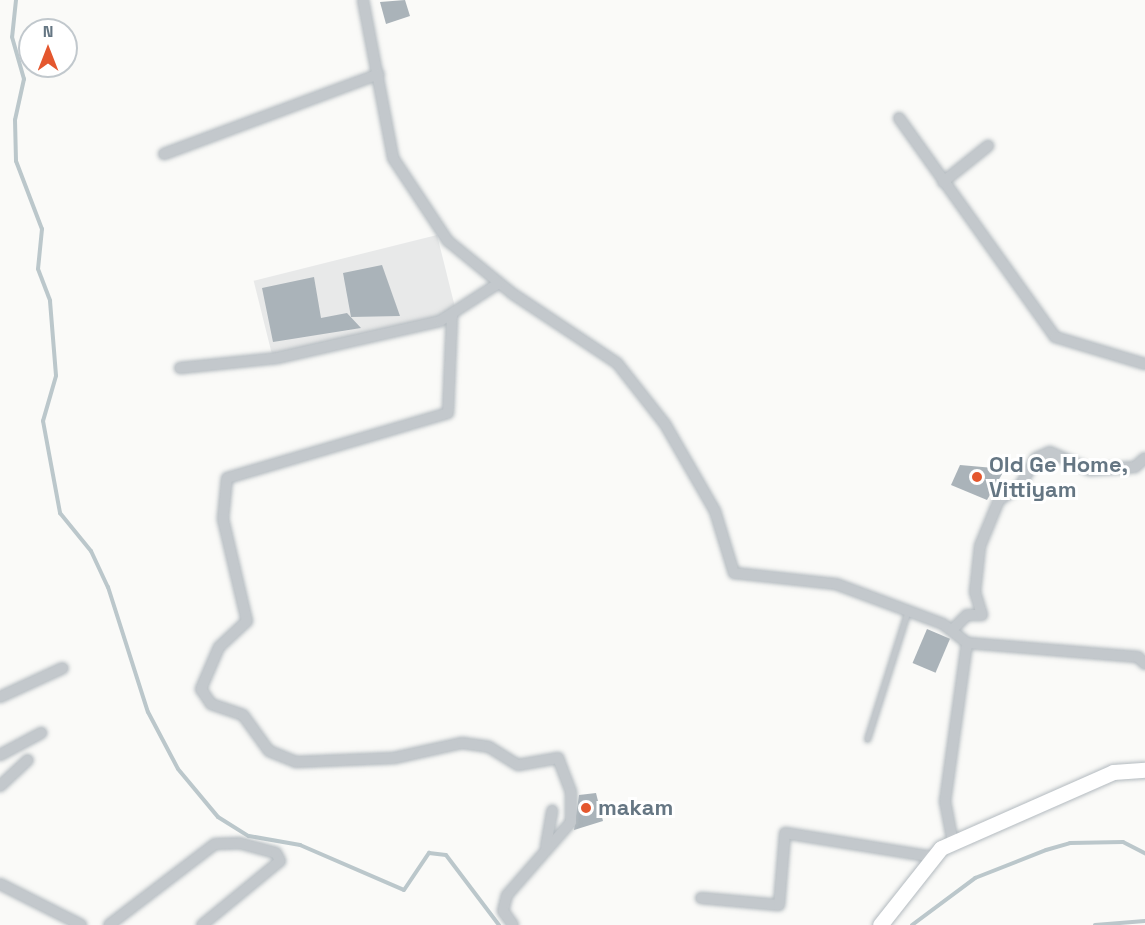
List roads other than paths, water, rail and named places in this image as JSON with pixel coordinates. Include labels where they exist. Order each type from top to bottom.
[{"type":"main road","points":[[880,925],[934,857],[953,843],[1113,772],[1145,770]]},
{"type":"street","points":[[363,0],[379,74],[393,158],[448,241],[499,283],[617,363],[665,424],[715,511],[734,573],[836,584],[908,610],[952,630],[967,642],[1138,657],[1145,664]]},
{"type":"street","points":[[164,154],[379,74]]},
{"type":"street","points":[[899,118],[1055,337],[1145,364]]},
{"type":"street","points":[[943,182],[988,146]]},
{"type":"street","points":[[180,368],[277,358],[440,321],[499,283]]},
{"type":"street","points":[[452,315],[448,413],[227,478],[223,519],[247,621],[219,647],[201,688],[211,704],[243,715],[260,743],[288,761],[394,758],[462,743],[489,747],[518,765],[558,758],[571,792],[571,822],[561,838],[546,846],[507,895],[503,911],[513,925]]},
{"type":"street","points":[[952,630],[967,615],[982,615],[975,592],[980,546],[999,500],[1020,486],[1036,458],[1050,452],[1090,470],[1135,467],[1145,458]]},
{"type":"street","points":[[953,843],[945,801],[967,642]]},
{"type":"street","points":[[0,697],[63,668]]},
{"type":"street","points":[[0,755],[40,733]]},
{"type":"street","points":[[0,786],[28,760]]},
{"type":"street","points":[[546,846],[552,811]]},
{"type":"street","points":[[701,898],[779,905],[785,832],[934,857]]},
{"type":"street","points":[[109,925],[215,844],[239,843],[276,853],[280,861],[202,925]]},
{"type":"street","points":[[0,884],[81,925]]},
{"type":"lane","points":[[867,739],[908,610]]},
{"type":"waterway","points":[[16,0],[12,37],[24,79],[15,120],[16,161],[42,229],[38,269],[50,301],[56,376],[43,421],[60,513],[91,551],[108,587],[148,712],[178,769],[218,817],[249,836],[300,845],[404,890],[429,853],[446,855],[499,925]]},
{"type":"waterway","points":[[912,925],[975,878],[1046,850],[1070,843],[1123,842],[1145,853]]},
{"type":"waterway","points":[[1095,925],[1145,921]]},
{"type":"place","name":"Old Ge Home, Vittiyam","points":[[977,477]]},
{"type":"place","name":"makam","points":[[586,808]]}]
